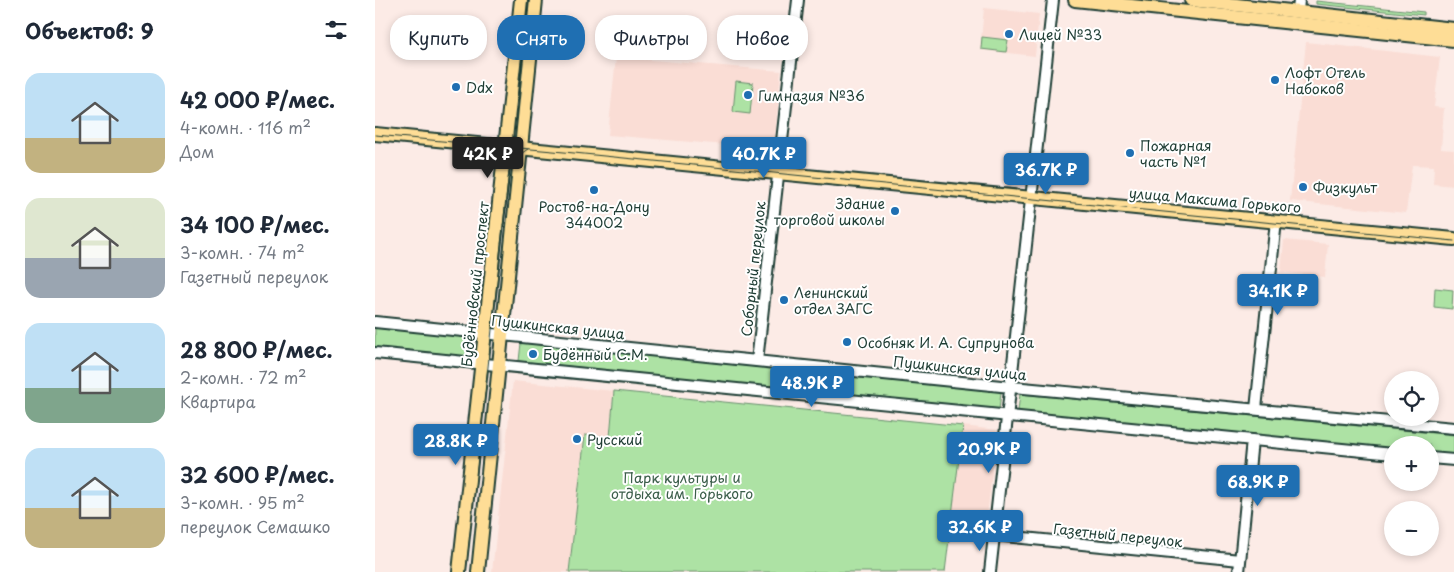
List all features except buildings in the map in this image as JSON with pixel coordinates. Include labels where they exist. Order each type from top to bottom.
[{"type":"main road","name":"Будённовский проспект","points":[[459,572],[521,0]]},
{"type":"main road","points":[[478,572],[536,0]]},
{"type":"main road","points":[[1075,0],[1454,40]]},
{"type":"main road","points":[[1191,0],[1298,5],[1454,28]]},
{"type":"main road","name":"улица Максима Горького","points":[[375,134],[1454,239]]},
{"type":"street","name":"Соборный переулок","points":[[757,361],[798,0]]},
{"type":"street","points":[[990,572],[1033,198],[1053,0]]},
{"type":"street","points":[[1256,409],[1276,221]]},
{"type":"street","name":"Пушкинская улица","points":[[375,322],[1011,387],[1454,428]]},
{"type":"street","points":[[375,353],[1384,453]]},
{"type":"street","points":[[1239,572],[1253,440]]},
{"type":"street","points":[[1439,459],[1454,460]]},
{"type":"street","name":"Газетный переулок","points":[[994,535],[1240,560]]},
{"type":"shaded area","name":"Лицей №33","points":[[984,8],[1039,14],[1035,56],[980,50]]},
{"type":"shaded area","points":[[1306,42],[1440,57],[1434,107],[1444,108],[1441,149],[1454,150],[1454,186],[1433,184],[1434,166],[1412,165],[1406,213],[1290,201]]},
{"type":"shaded area","points":[[616,60],[651,60],[781,71],[774,149],[608,135]]},
{"type":"shaded area","points":[[1284,240],[1328,244],[1325,277],[1281,272]]},
{"type":"shaded area","points":[[513,381],[614,391],[610,437],[585,436],[569,572],[492,572]]},
{"type":"shaded area","points":[[963,426],[997,430],[987,517],[952,513]]},
{"type":"green space","points":[[1316,1],[1424,12],[1424,15],[1316,4]]},
{"type":"green space","points":[[982,37],[1008,40],[1006,52],[981,49]]},
{"type":"green space","points":[[736,81],[753,83],[750,114],[733,112]]},
{"type":"green space","points":[[1435,288],[1453,290],[1452,309],[1434,307]]},
{"type":"green space","points":[[375,328],[470,337],[468,356],[375,347]]},
{"type":"green space","points":[[521,343],[1001,392],[999,410],[519,361]]},
{"type":"green space","name":"Парк культуры и отдыха им. Горького","points":[[614,391],[963,426],[945,572],[569,572],[585,435],[610,437]]},
{"type":"green space","points":[[1020,394],[1454,435],[1454,455],[1439,454],[1439,436],[1384,436],[1384,448],[1018,411]]},
{"type":"tram line","points":[[375,135],[564,152],[1454,241]]},
{"type":"tram line","points":[[466,572],[509,171],[516,157],[528,149]]},
{"type":"place","name":"Лицей №33","points":[[1009,34]]},
{"type":"place","name":"Лофт Отель Набоков","points":[[1275,80]]},
{"type":"place","name":"Ddx","points":[[456,87]]},
{"type":"place","name":"Гимназия №36","points":[[748,95]]},
{"type":"place","name":"Пожарная часть №1","points":[[1130,153]]},
{"type":"place","name":"Физкульт","points":[[1303,187]]},
{"type":"place","name":"Ростов-на-Дону 344002","points":[[594,190]]},
{"type":"place","name":"Здание торговой школы","points":[[895,211]]},
{"type":"place","name":"Ленинский отдел ЗАГС","points":[[784,300]]},
{"type":"place","name":"Особняк И. А. Супрунова","points":[[847,342]]},
{"type":"place","name":"Будённый С.М.","points":[[533,354]]},
{"type":"place","name":"Русский","points":[[577,439]]}]
